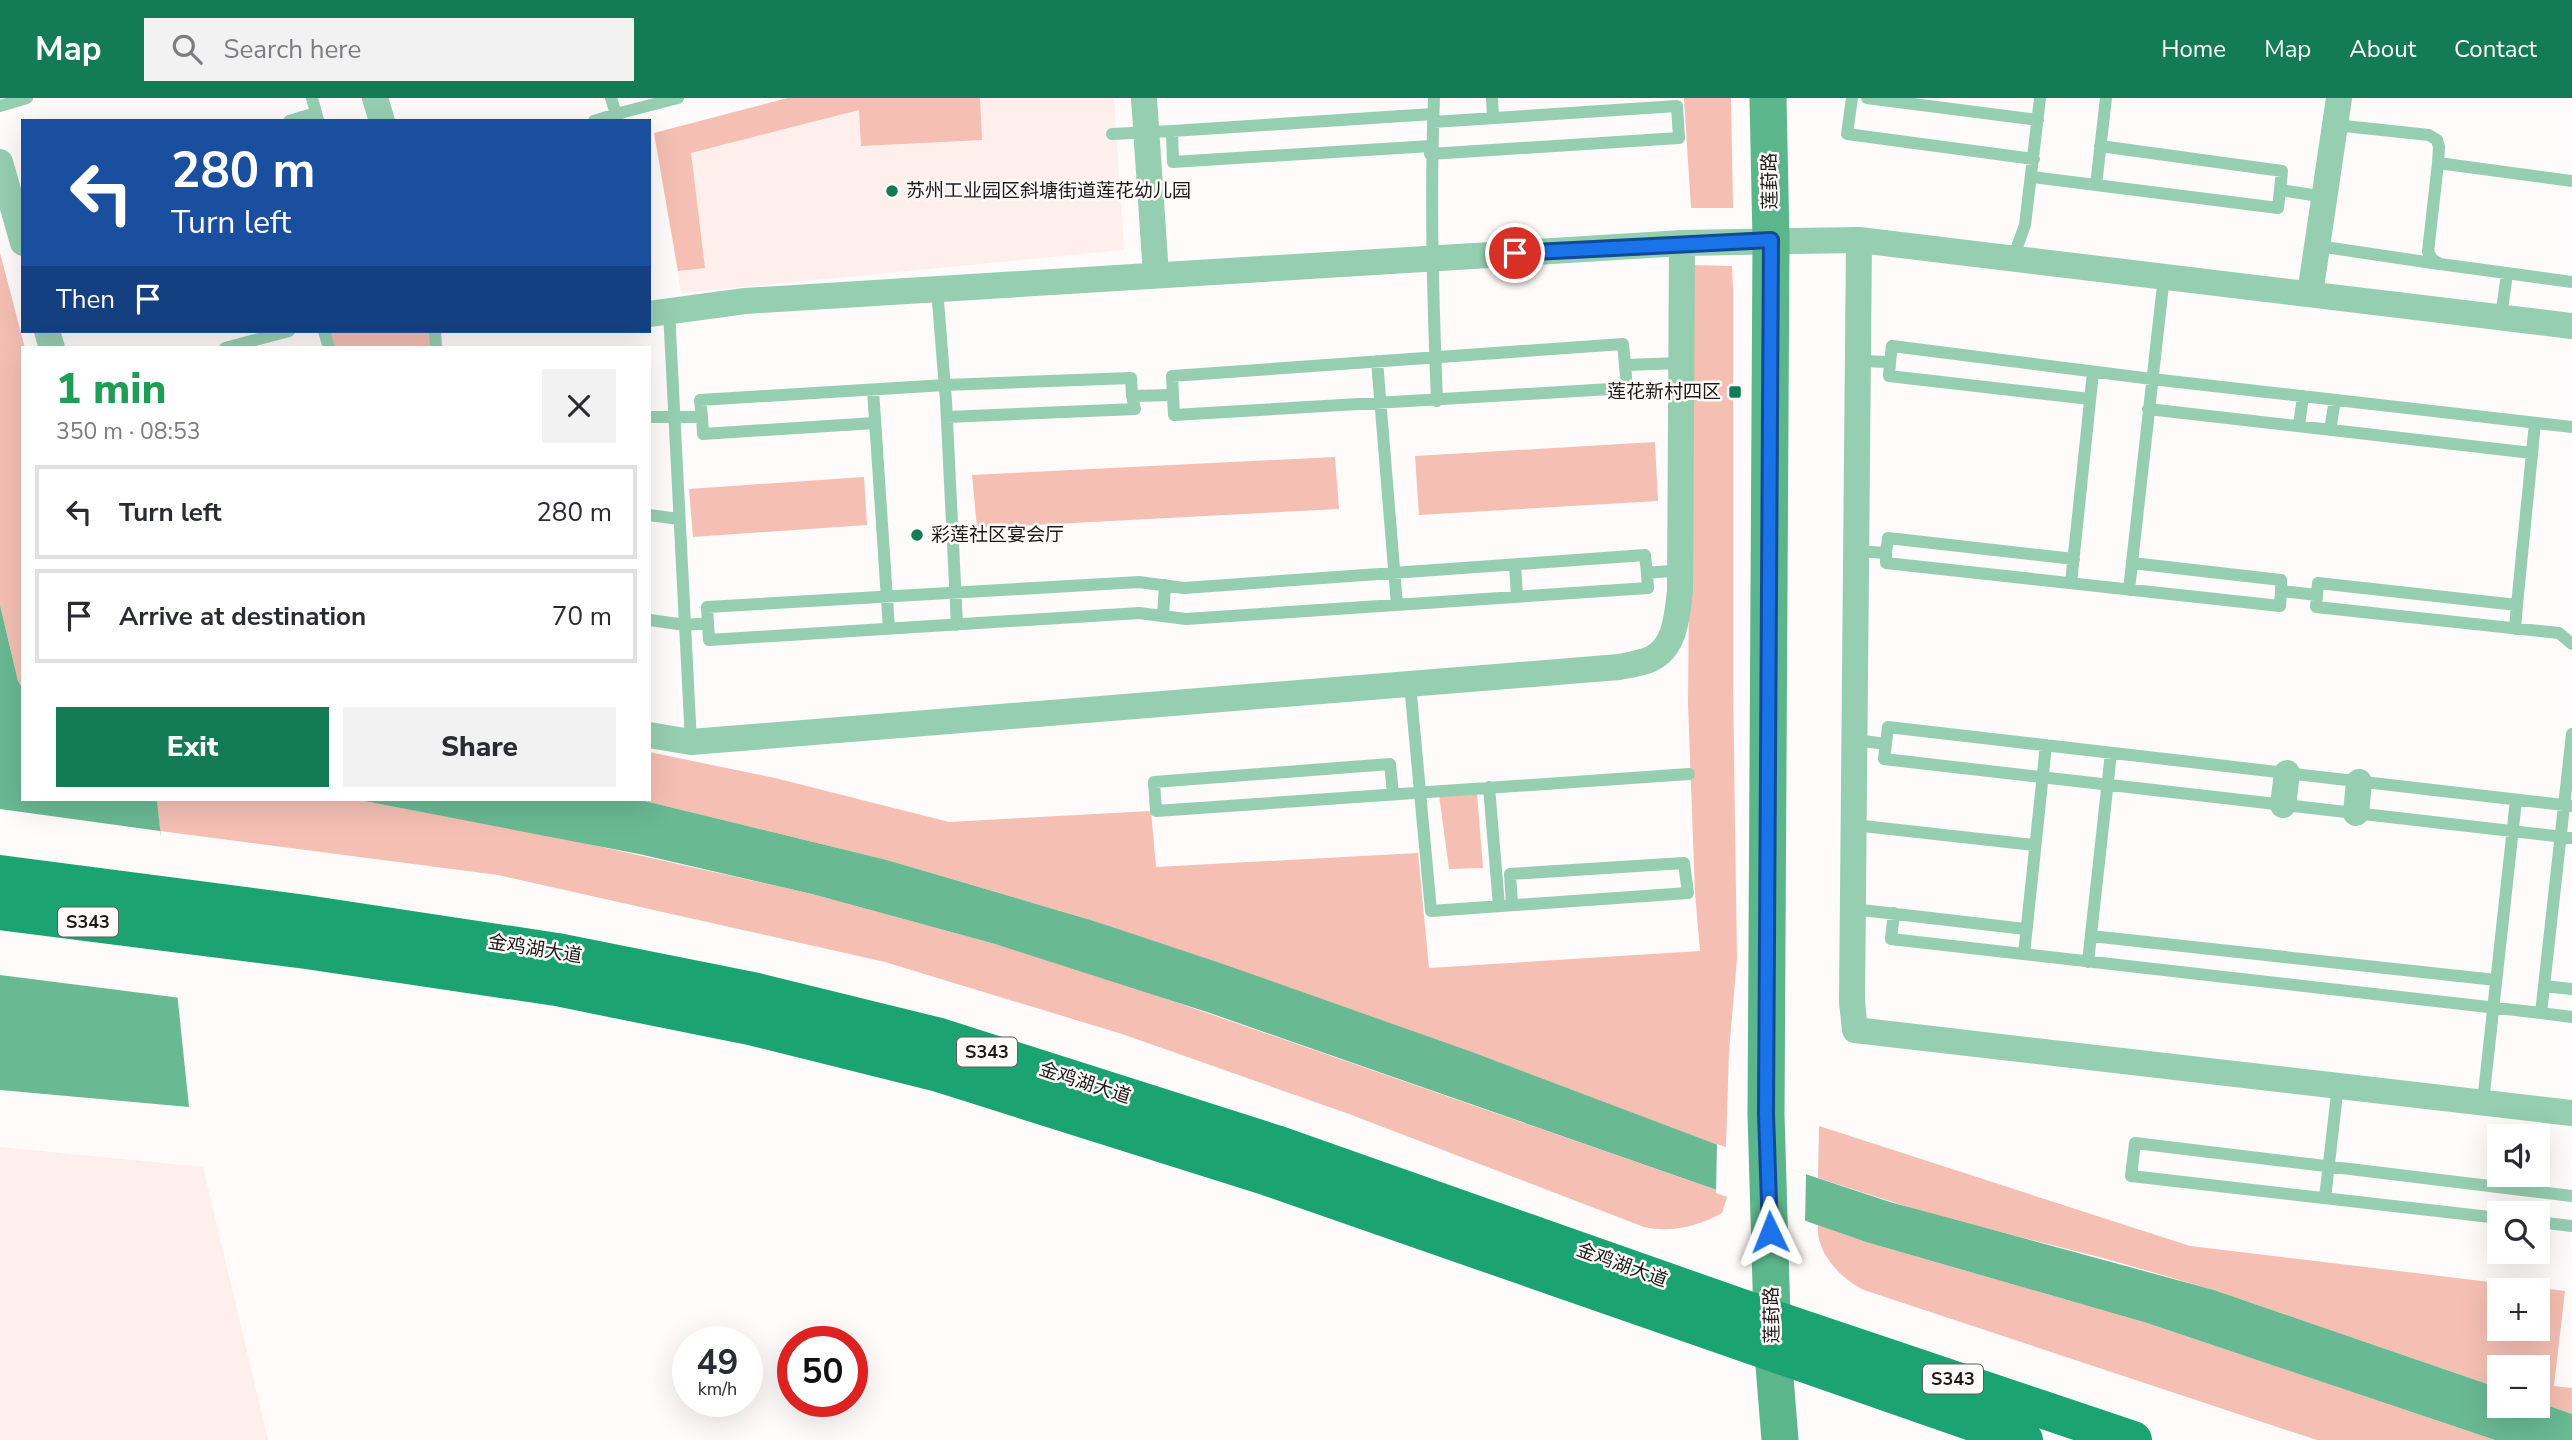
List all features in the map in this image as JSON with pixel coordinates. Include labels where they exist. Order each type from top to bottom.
[{"type":"main road","name":"莲葑路","points":[[1768,98],[1771,240],[1766,1114],[1773,1336],[1780,1440]]},
{"type":"main road","name":"金鸡湖大道","points":[[0,874],[174,914]]},
{"type":"main road","name":"金鸡湖大道","points":[[0,911],[174,914],[557,952],[757,992],[940,1037],[1276,1144],[1773,1336],[2024,1440]]},
{"type":"main road","name":"金鸡湖大道","points":[[1773,1336],[2133,1440]]},
{"type":"street","points":[[1143,98],[1159,132],[1156,275]]},
{"type":"street","points":[[2311,293],[2340,98]]},
{"type":"street","points":[[0,162],[17,199],[21,228]]},
{"type":"street","points":[[1859,240],[1852,1002],[1855,1030],[2572,1113]]},
{"type":"street","points":[[659,313],[745,301],[1431,258],[1682,243],[1859,240],[2572,326]]},
{"type":"street","points":[[651,735],[691,742],[1619,667],[1652,659],[1667,647],[1675,627],[1680,591],[1682,243]]},
{"type":"street","points":[[2283,805],[2287,773]]},
{"type":"street","points":[[2356,813],[2359,782]]},
{"type":"lane","points":[[0,106],[27,98]]},
{"type":"lane","points":[[312,98],[317,117]]},
{"type":"lane","points":[[611,98],[617,117],[678,98]]},
{"type":"lane","points":[[1434,98],[1431,258],[1437,401]]},
{"type":"lane","points":[[1492,98],[1493,118]]},
{"type":"lane","points":[[1852,98],[1847,134],[2034,159]]},
{"type":"lane","points":[[1867,98],[2038,120]]},
{"type":"lane","points":[[2013,258],[2025,225],[2040,98]]},
{"type":"lane","points":[[2096,185],[2106,98]]},
{"type":"lane","points":[[1112,134],[1433,118],[1493,118],[1677,106],[1679,138],[1173,162],[1159,132]]},
{"type":"lane","points":[[2336,125],[2430,135],[2437,140],[2440,147],[2428,252],[2432,259],[2440,264]]},
{"type":"lane","points":[[2032,177],[2278,208],[2282,171],[2101,146]]},
{"type":"lane","points":[[2438,163],[2572,181]]},
{"type":"lane","points":[[2280,190],[2325,197]]},
{"type":"lane","points":[[2318,246],[2572,282]]},
{"type":"lane","points":[[2501,316],[2507,274]]},
{"type":"lane","points":[[2129,590],[2164,276]]},
{"type":"lane","points":[[937,289],[947,417],[957,625]]},
{"type":"lane","points":[[659,313],[674,417],[691,742]]},
{"type":"lane","points":[[233,346],[281,333]]},
{"type":"lane","points":[[1623,344],[1627,388],[1381,405],[1174,415],[1172,376],[1377,361],[1623,344]]},
{"type":"lane","points":[[2090,399],[1889,376],[1892,346],[2572,427]]},
{"type":"lane","points":[[1377,361],[1397,605]]},
{"type":"lane","points":[[1858,361],[1890,362]]},
{"type":"lane","points":[[1625,365],[1681,363]]},
{"type":"lane","points":[[2071,583],[2094,372]]},
{"type":"lane","points":[[875,424],[703,434],[700,400],[945,385],[1131,378],[1135,409],[947,417]]},
{"type":"lane","points":[[873,390],[889,629]]},
{"type":"lane","points":[[1132,396],[1173,395]]},
{"type":"lane","points":[[2299,426],[2303,396]]},
{"type":"lane","points":[[2330,430],[2335,400]]},
{"type":"lane","points":[[2148,409],[2532,453]]},
{"type":"lane","points":[[651,417],[702,417]]},
{"type":"lane","points":[[2515,629],[2535,423]]},
{"type":"lane","points":[[651,515],[679,519]]},
{"type":"lane","points":[[2074,558],[1888,538],[1886,553],[1886,563],[2280,606],[2281,580],[2132,563]]},
{"type":"lane","points":[[1856,551],[1886,553]]},
{"type":"lane","points":[[1645,555],[1648,588],[1186,619],[1139,613],[709,640],[707,607],[1139,582],[1184,588],[1394,573],[1645,555]]},
{"type":"lane","points":[[1515,565],[1517,596]]},
{"type":"lane","points":[[1647,573],[1681,570]]},
{"type":"lane","points":[[2517,605],[2318,583],[2316,607],[2559,633],[2572,644]]},
{"type":"lane","points":[[1163,616],[1165,585]]},
{"type":"lane","points":[[2281,591],[2317,595]]},
{"type":"lane","points":[[651,620],[685,625],[708,623]]},
{"type":"lane","points":[[1410,684],[1431,911],[1688,893],[1684,863],[1510,874],[1505,905]]},
{"type":"lane","points":[[2566,838],[1884,759],[1888,727],[2568,806]]},
{"type":"lane","points":[[2541,1013],[2566,838],[2572,734]]},
{"type":"lane","points":[[1855,740],[1886,744]]},
{"type":"lane","points":[[2024,954],[2046,745]]},
{"type":"lane","points":[[2088,962],[2111,753]]},
{"type":"lane","points":[[1393,794],[1390,764],[1154,782],[1156,811],[1689,774]]},
{"type":"lane","points":[[1489,788],[1505,905]]},
{"type":"lane","points":[[2483,1102],[2516,800]]},
{"type":"lane","points":[[1854,825],[2034,845]]},
{"type":"lane","points":[[1853,909],[2025,929]]},
{"type":"lane","points":[[1894,913],[1891,939],[2572,1017]]},
{"type":"lane","points":[[2091,936],[2496,980]]},
{"type":"lane","points":[[2544,986],[2572,989]]},
{"type":"lane","points":[[2325,1198],[2338,1085]]},
{"type":"lane","points":[[2487,1217],[2131,1176],[2135,1143],[2572,1196]]},
{"type":"lane","points":[[2550,1223],[2572,1226]]},
{"type":"shaded area","name":"苏州工业园区斜塘街道莲花幼儿园","points":[[788,98],[1114,98],[1124,250],[681,293],[654,133]]},
{"type":"shaded area","points":[[788,98],[980,98],[982,140],[861,146],[859,110],[691,153],[705,268],[678,271],[654,133]]},
{"type":"shaded area","points":[[1684,98],[1731,98],[1733,208],[1691,208]]},
{"type":"shaded area","points":[[0,253],[24,346],[21,346],[21,686],[0,605]]},
{"type":"shaded area","points":[[1692,265],[1732,266],[1737,959],[1729,1051],[1726,1148],[1094,921],[887,860],[645,801],[651,801],[651,752],[775,778],[949,822],[1151,811],[1156,867],[1418,853],[1429,968],[1700,951],[1695,893],[1688,704]]},
{"type":"shaded area","points":[[327,333],[434,333],[435,346],[330,346]]},
{"type":"shaded area","points":[[1655,442],[1658,501],[1419,515],[1415,456]]},
{"type":"shaded area","points":[[1335,457],[1339,509],[977,528],[972,475]]},
{"type":"shaded area","points":[[864,477],[867,525],[693,537],[689,489]]},
{"type":"shaded area","points":[[0,605],[21,686],[21,801],[157,801],[189,1107],[0,1090]]},
{"type":"shaded area","points":[[1477,794],[1483,868],[1449,869],[1439,795]]},
{"type":"shaded area","points":[[157,801],[364,801],[557,837],[812,894],[995,944],[1138,989],[1728,1194],[1722,1213],[1704,1222],[1674,1229],[1644,1227],[1349,1114],[1122,1034],[885,962],[498,875],[160,831]]},
{"type":"shaded area","points":[[364,801],[645,801],[887,860],[1094,921],[1223,964],[1472,1052],[1726,1148],[1890,1202],[2214,1290],[2487,1384],[2487,1418],[2550,1418],[2550,1406],[2572,1414],[2572,1440],[2495,1440],[2147,1323],[1866,1242],[1207,1012],[995,944],[812,894],[639,854]]},
{"type":"shaded area","points":[[1819,1126],[2190,1246],[2487,1282],[2487,1341],[2550,1341],[2550,1289],[2565,1291],[2554,1386],[2572,1388],[2572,1414],[2550,1406],[2550,1355],[2487,1355],[2487,1384],[2214,1290],[2107,1259],[1933,1215],[1818,1178]]},
{"type":"shaded area","points":[[0,1147],[203,1167],[268,1440],[0,1440]]},
{"type":"shaded area","points":[[1818,1225],[1866,1242],[2147,1323],[2495,1440],[2317,1440],[1864,1290],[1831,1264],[1821,1245]]},
{"type":"pier","points":[[0,809],[160,831],[170,887],[181,998],[0,975]]},
{"type":"pier","points":[[1717,1144],[1806,1174],[1805,1224],[1716,1193]]},
{"type":"place","name":"苏州工业园区斜塘街道莲花幼儿园","points":[[892,191]]},
{"type":"place","name":"莲花新村四区","points":[[1735,392]]},
{"type":"place","name":"彩莲社区宴会厅","points":[[917,535]]},
{"type":"route","points":[[1515,253],[1771,240],[1766,1114],[1770,1232]]}]
